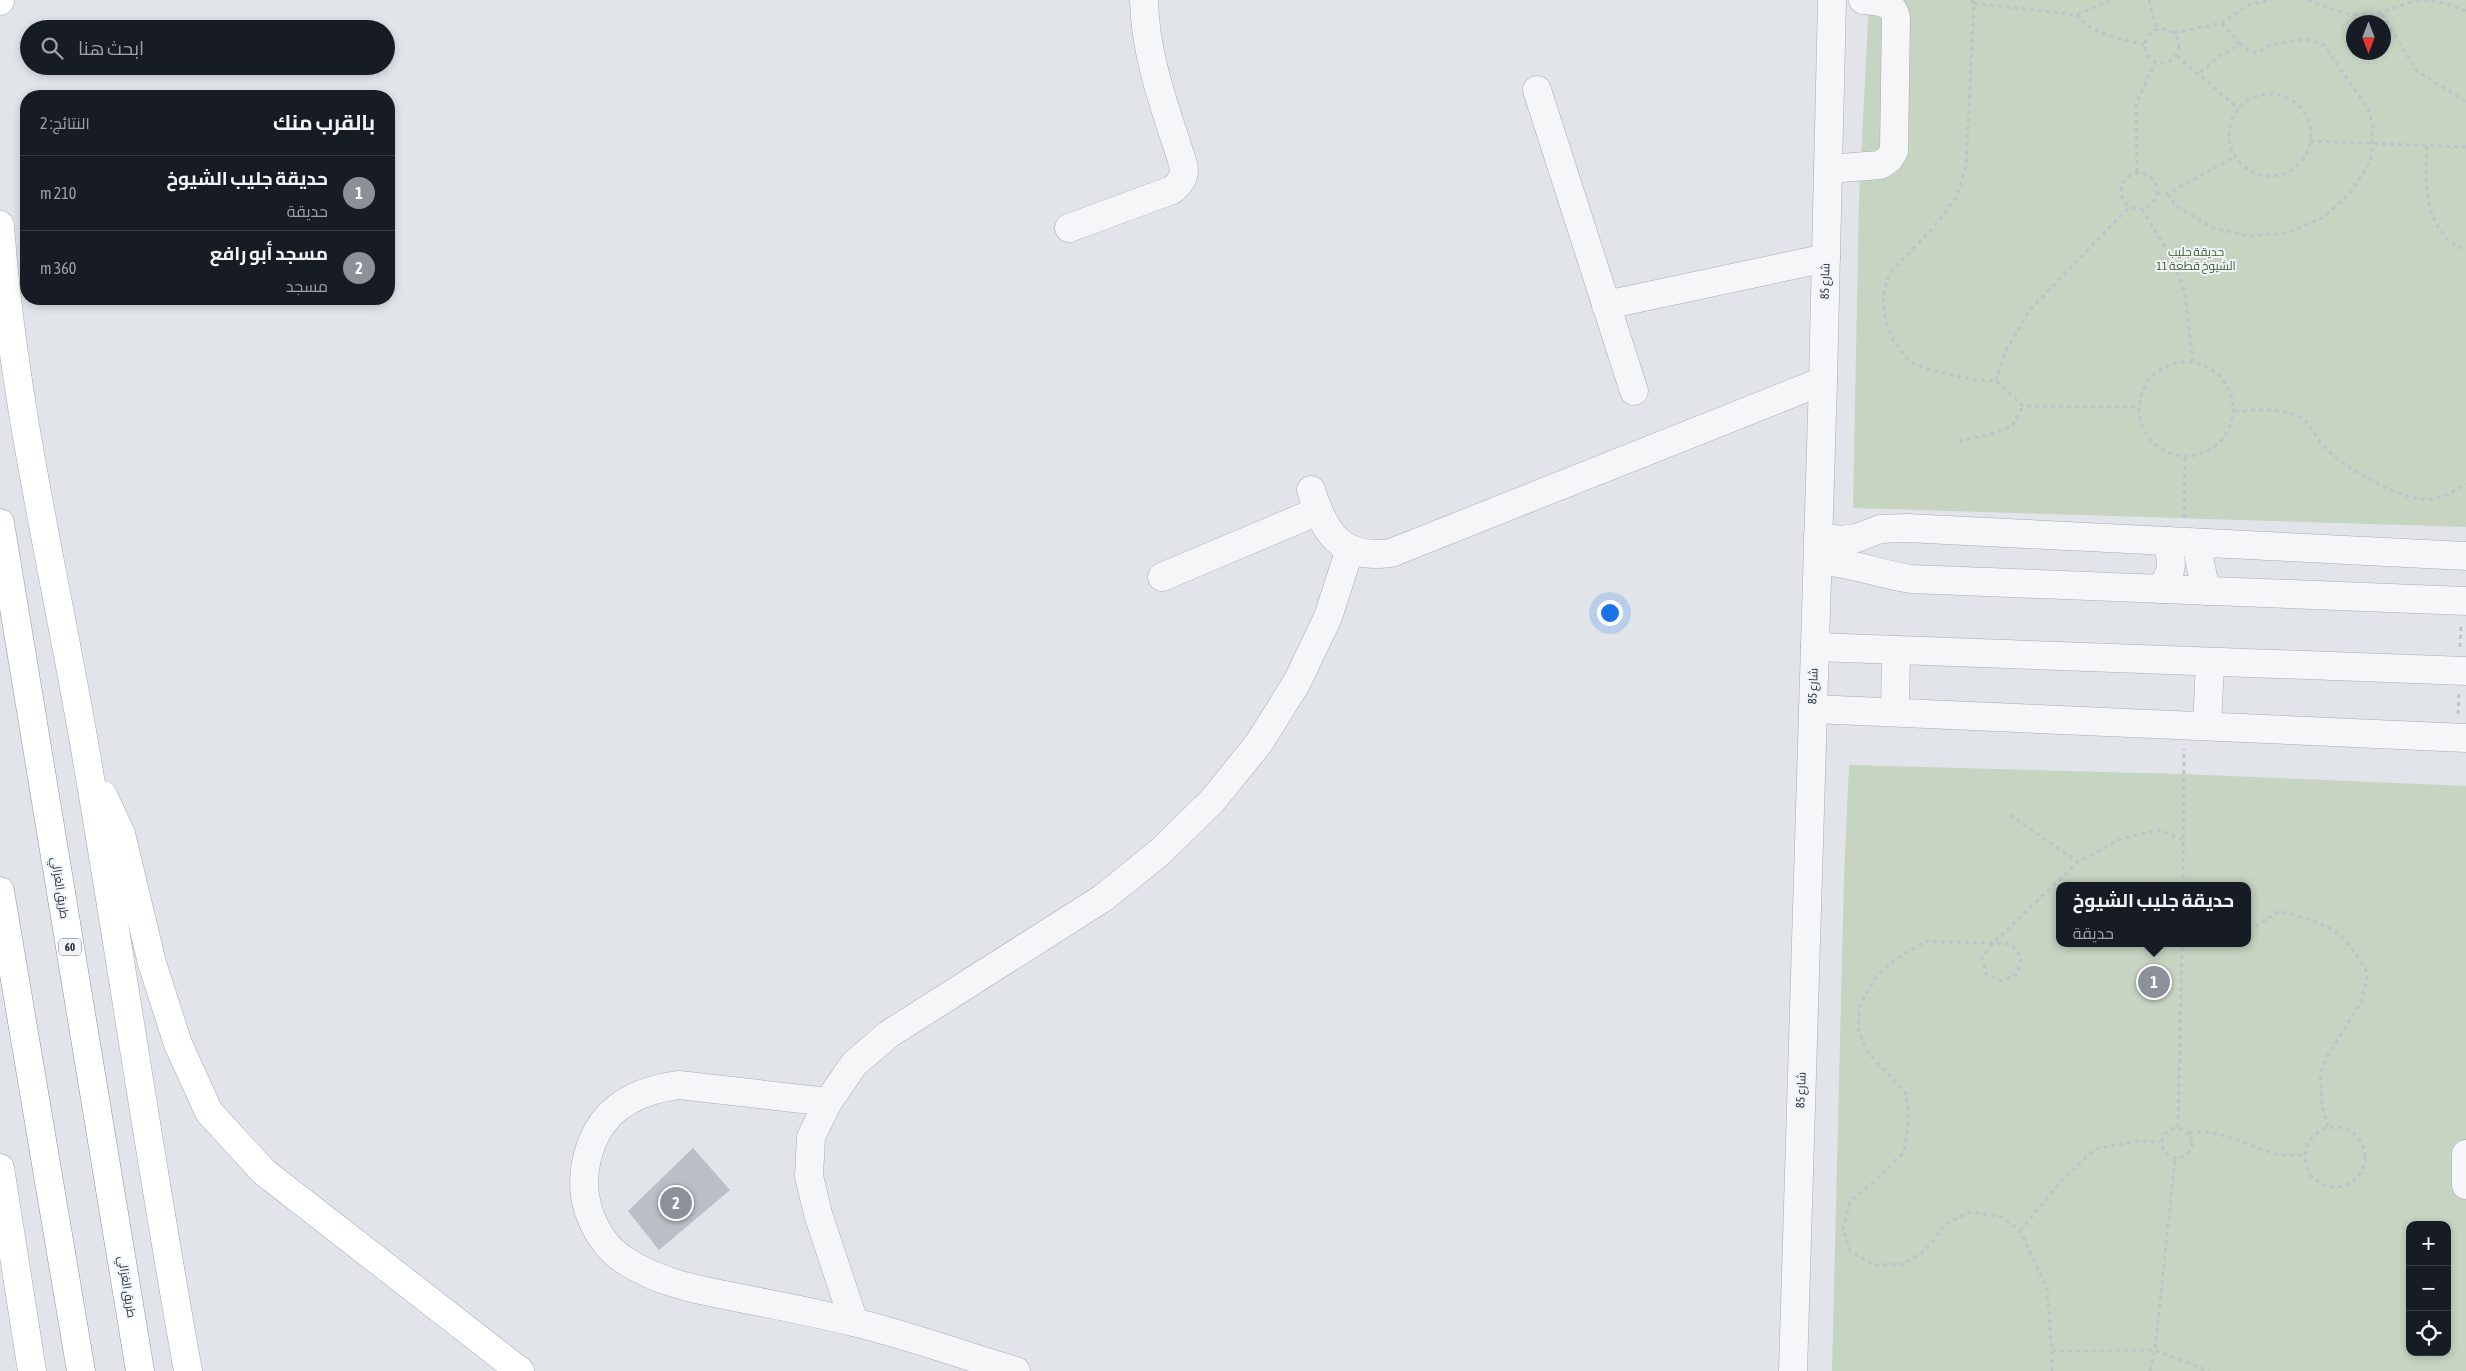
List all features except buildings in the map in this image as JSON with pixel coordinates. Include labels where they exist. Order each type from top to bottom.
[{"type":"main road","points":[[0,225],[2,259],[26,436],[87,759],[188,1371]]},
{"type":"main road","name":"طريق الغزالي","points":[[0,523],[140,1371]]},
{"type":"main road","points":[[87,759],[121,834],[158,981],[178,1044],[209,1112],[264,1172],[520,1371]]},
{"type":"main road","points":[[0,891],[81,1371]]},
{"type":"main road","points":[[0,1168],[32,1371]]},
{"type":"street","points":[[1068,228],[1172,190],[1182,180],[1184,175],[1183,164],[1153,68],[1144,0]]},
{"type":"street","name":"شارع 85","points":[[1793,1371],[1824,381],[1832,0]]},
{"type":"street","points":[[1828,169],[1880,165],[1889,159],[1894,151],[1896,18],[1894,8],[1887,3],[1863,0]]},
{"type":"street","points":[[1537,90],[1634,391]]},
{"type":"street","points":[[1606,305],[1826,258]]},
{"type":"street","points":[[1162,577],[1314,500],[1331,535],[1350,549],[1377,555],[1391,552],[1824,381]]},
{"type":"street","points":[[1818,549],[1842,540],[1857,538],[1874,532],[1907,528],[2466,556]]},
{"type":"street","points":[[1873,570],[1871,552],[1874,532]]},
{"type":"street","points":[[2162,589],[2173,562],[2167,541]]},
{"type":"street","points":[[2205,542],[2199,558],[2206,591]]},
{"type":"street","points":[[854,1322],[818,1214],[809,1176],[808,1156],[811,1137],[828,1102],[854,1064],[889,1034],[1103,898],[1160,852],[1213,800],[1259,743],[1297,682],[1328,618],[1350,549]]},
{"type":"street","points":[[1818,549],[1842,562],[1873,570],[1887,576],[1911,579],[2466,601]]},
{"type":"street","points":[[1815,647],[2466,671]]},
{"type":"street","points":[[1895,712],[1896,650]]},
{"type":"street","points":[[2207,726],[2210,662]]},
{"type":"street","points":[[1813,709],[2466,738]]},
{"type":"street","points":[[828,1102],[679,1085],[655,1088],[633,1098],[614,1112],[598,1130],[588,1152],[584,1176],[585,1200],[593,1223],[606,1243],[624,1260],[651,1274],[705,1291],[854,1322],[1016,1371]]},
{"type":"street","points":[[2466,1154],[2466,1184]]},
{"type":"path","points":[[2112,0],[2076,15],[1972,2],[1966,167],[1956,198],[1931,230],[1889,274],[1884,296],[1884,311],[1893,340],[1909,361],[1930,370],[1974,380],[1996,381],[2023,406],[2138,407]]},
{"type":"path","points":[[2150,0],[2157,29]]},
{"type":"path","points":[[2174,33],[2222,23],[2248,5],[2272,0]]},
{"type":"path","points":[[2308,0],[2335,10],[2364,15],[2382,14],[2420,0],[2448,3],[2466,11]]},
{"type":"path","points":[[2382,14],[2416,71],[2466,102]]},
{"type":"path","points":[[2076,15],[2085,26],[2099,33],[2144,45]]},
{"type":"path","points":[[2167,194],[2178,207],[2211,227],[2248,236],[2287,233],[2322,218],[2351,193],[2371,160],[2373,143],[2368,109],[2324,45],[2305,40],[2270,45],[2259,52],[2251,52],[2240,44],[2222,23]]},
{"type":"path","points":[[2166,28],[2174,33],[2180,44],[2177,56],[2168,63],[2155,62],[2147,56],[2144,45],[2148,35],[2157,29],[2166,28]]},
{"type":"path","points":[[2198,74],[2220,56],[2240,44]]},
{"type":"path","points":[[2177,56],[2239,109]]},
{"type":"path","points":[[2137,172],[2136,104],[2155,62]]},
{"type":"path","points":[[2273,93],[2298,103],[2311,125],[2310,141],[2309,151],[2292,171],[2266,177],[2242,167],[2229,145],[2231,119],[2248,99],[2273,93]]},
{"type":"path","points":[[2310,141],[2466,147]]},
{"type":"path","points":[[2427,146],[2425,172],[2430,210],[2447,240],[2466,250]]},
{"type":"path","points":[[2157,193],[2167,194],[2236,156]]},
{"type":"path","points":[[2137,172],[2148,174],[2156,182],[2157,193],[2155,200],[2142,209],[2129,207],[2122,200],[2120,191],[2122,182],[2128,175],[2137,172]]},
{"type":"path","points":[[1996,381],[2006,350],[2029,311],[2129,207]]},
{"type":"path","points":[[2142,209],[2174,262],[2185,294],[2192,363]]},
{"type":"path","points":[[2173,362],[2192,363],[2203,364],[2227,383],[2235,412],[2224,439],[2199,456],[2169,454],[2146,436],[2138,407],[2148,379],[2173,362]]},
{"type":"path","points":[[1959,441],[1989,435],[2012,426],[2023,406]]},
{"type":"path","points":[[2235,412],[2258,410],[2296,415],[2311,425],[2321,443],[2352,469],[2393,490],[2420,499],[2444,497],[2466,484]]},
{"type":"path","points":[[2184,493],[2185,455]]},
{"type":"path","points":[[2183,882],[2184,774]]},
{"type":"path","points":[[2010,815],[2078,862]]},
{"type":"path","points":[[2057,882],[2078,862],[2121,839],[2159,830],[2183,840]]},
{"type":"path","points":[[2052,1371],[2047,1288],[2020,1231],[2002,1217],[1971,1212],[1945,1224],[1927,1249],[1903,1264],[1873,1265],[1850,1250],[1843,1229],[1850,1201],[1874,1182],[1904,1152],[1909,1120],[1906,1094],[1866,1050],[1858,1028],[1860,1005],[1877,975],[1899,957],[1926,941],[1993,944],[2011,944],[2021,957],[2017,974],[2001,981],[1986,974],[1982,956],[1993,944],[2056,883]]},
{"type":"path","points":[[2251,929],[2279,911],[2320,922],[2336,931],[2350,945],[2368,974],[2361,1002],[2327,1057],[2320,1073],[2322,1106],[2328,1127]]},
{"type":"path","points":[[2178,1127],[2182,947]]},
{"type":"path","points":[[2189,1133],[2193,1145],[2187,1156],[2175,1159],[2164,1154],[2160,1142],[2166,1131],[2178,1127],[2189,1133],[2203,1130],[2231,1137],[2278,1154],[2304,1155]]},
{"type":"path","points":[[2328,1127],[2347,1129],[2362,1141],[2366,1160],[2359,1177],[2342,1187],[2323,1186],[2309,1174],[2304,1155],[2312,1137],[2328,1127]]},
{"type":"path","points":[[2020,1231],[2062,1180],[2096,1149],[2136,1141],[2160,1142]]},
{"type":"path","points":[[2150,1371],[2155,1350],[2175,1159]]},
{"type":"path","points":[[2052,1351],[2155,1350],[2209,1371]]},
{"type":"green space","name":"حديقة جليب الشيوخ قطعة 11","points":[[1869,0],[2466,0],[2466,527],[1853,508],[1859,199]]},
{"type":"green space","points":[[1849,765],[2183,774],[2466,786],[2466,1371],[1832,1371],[1844,876]]},
{"type":"place","name":"حديقة جليب الشيوخ","points":[[2154,982]]},
{"type":"place","name":"مسجد أبو رافع","points":[[676,1203]]}]
